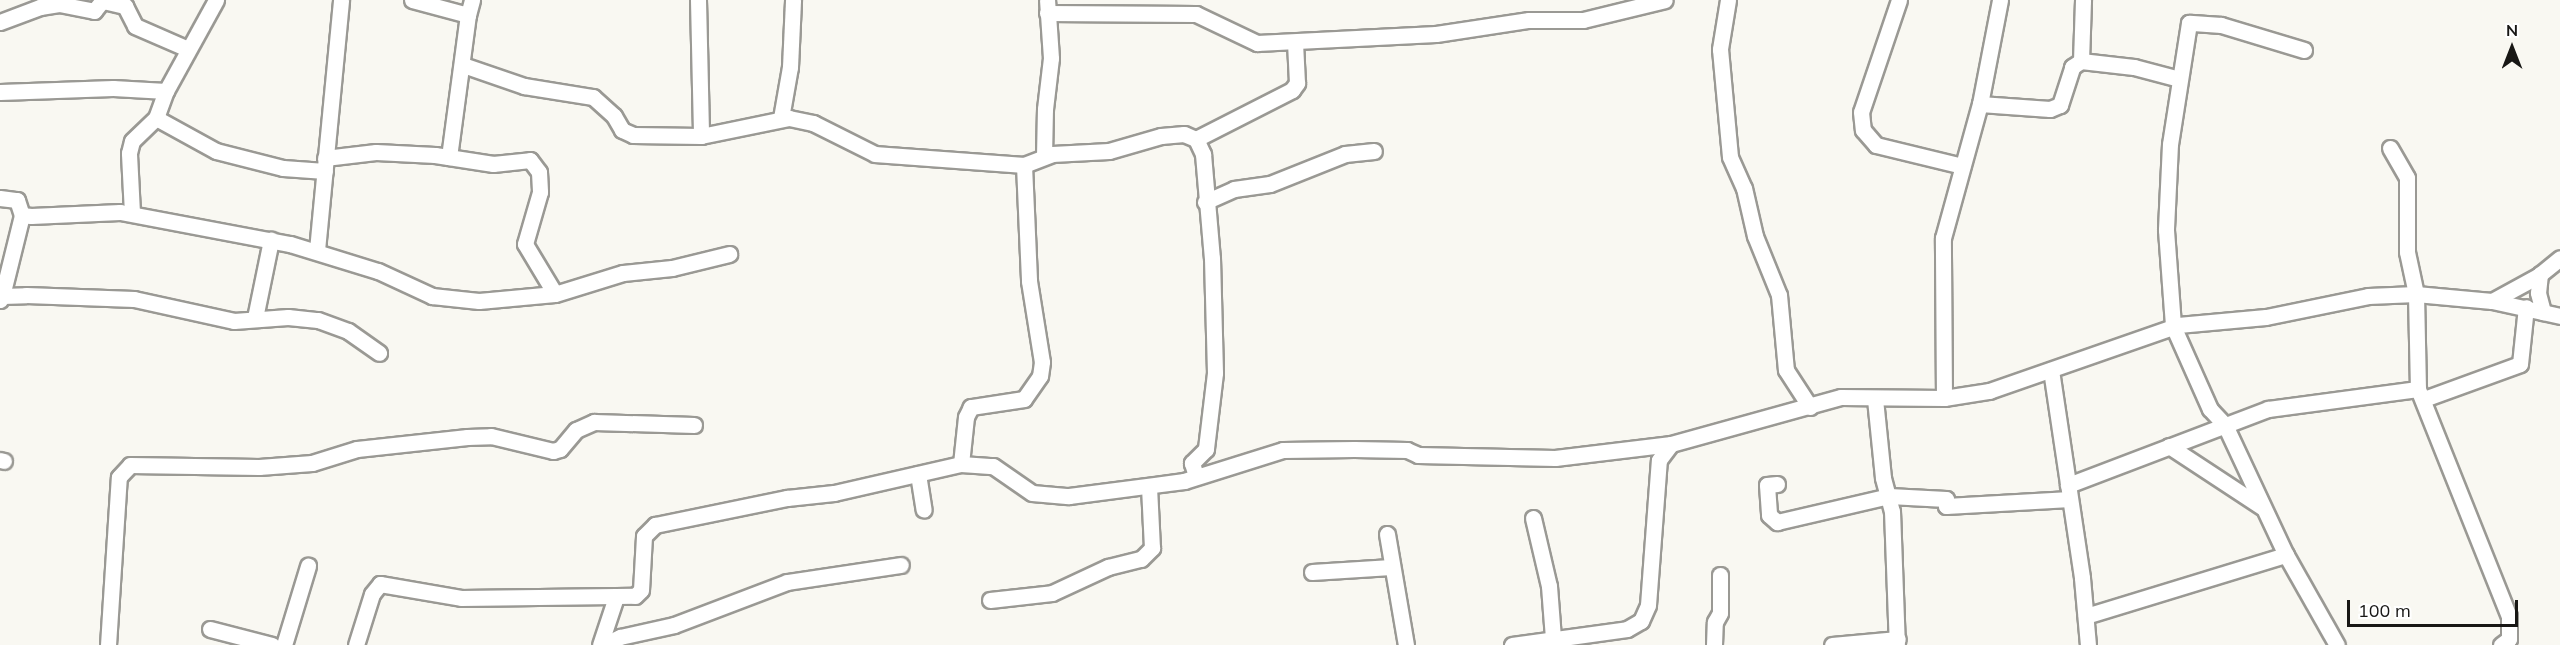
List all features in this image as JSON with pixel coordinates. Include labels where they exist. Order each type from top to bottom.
[{"type":"street","points":[[0,22],[40,7],[59,4],[94,11],[103,0],[125,6],[135,26],[188,49]]},
{"type":"street","points":[[132,213],[129,153],[132,141],[156,118],[166,91],[216,0]]},
{"type":"street","points":[[317,250],[341,0]]},
{"type":"street","points":[[412,0],[470,7],[449,157]]},
{"type":"street","points":[[699,0],[701,136]]},
{"type":"street","points":[[781,118],[790,67],[793,0]]},
{"type":"street","points":[[1044,156],[1045,109],[1051,57],[1047,7],[1196,14],[1257,43],[1436,34],[1529,21],[1582,20],[1665,0]]},
{"type":"street","points":[[1728,0],[1720,49],[1730,157],[1744,188],[1755,236],[1779,295],[1786,370],[1810,407]]},
{"type":"street","points":[[1899,0],[1861,112],[1863,130],[1876,145],[1962,166]]},
{"type":"street","points":[[1944,398],[1943,238],[1980,104],[2000,0]]},
{"type":"street","points":[[2081,62],[2083,0]]},
{"type":"street","points":[[2304,50],[2221,25],[2193,22],[2186,28],[2170,144],[2166,230],[2173,326],[2210,409],[2225,425],[2286,555],[2337,645]]},
{"type":"street","points":[[1196,139],[1292,90],[1297,83],[1295,42]]},
{"type":"street","points":[[1980,104],[2056,109],[2072,67],[2081,62],[2134,67],[2179,79]]},
{"type":"street","points":[[463,66],[524,86],[593,97],[608,109],[621,130],[633,135],[701,136],[781,118],[813,123],[875,154],[1024,165],[1044,156],[1109,151],[1161,136],[1184,134],[1196,139],[1203,154],[1205,202],[1212,258],[1215,373],[1206,449],[1192,463],[1196,476]]},
{"type":"street","points":[[0,92],[113,88],[166,91]]},
{"type":"street","points":[[156,118],[216,151],[283,168],[325,165],[376,152],[449,157],[485,163],[526,159],[534,163],[540,192],[525,244],[555,294]]},
{"type":"street","points":[[2390,147],[2407,178],[2407,252],[2416,294],[2421,394],[2509,616],[2509,639],[2501,645]]},
{"type":"street","points":[[1205,202],[1234,189],[1270,184],[1345,154],[1374,151]]},
{"type":"street","points":[[961,464],[966,417],[971,407],[1024,399],[1040,376],[1042,362],[1028,271],[1024,165]]},
{"type":"street","points":[[0,198],[17,201],[22,214],[1,298],[134,299],[204,317],[234,321],[255,318],[318,320],[348,332],[379,353]]},
{"type":"street","points":[[22,214],[132,213],[317,250],[432,296],[479,301],[555,294],[623,273],[672,268],[729,254]]},
{"type":"street","points":[[255,318],[271,240]]},
{"type":"street","points":[[2492,301],[2540,274],[2560,258]]},
{"type":"street","points":[[2540,274],[2538,293],[2543,312]]},
{"type":"street","points":[[356,645],[372,594],[380,584],[461,598],[635,596],[641,590],[644,536],[656,525],[961,464],[993,466],[1032,493],[1093,495],[1196,476],[1283,450],[1354,449],[1555,458],[1651,444],[1671,444],[1841,397],[1865,395],[1875,399],[1944,398],[2006,387],[2173,326],[2266,317],[2368,296],[2416,294],[2492,301],[2560,316]]},
{"type":"street","points":[[1777,484],[1767,484],[1768,515],[1777,522],[1889,496],[1946,499],[1946,506],[2069,492],[2169,446],[2268,409],[2421,394],[2520,364],[2526,307]]},
{"type":"street","points":[[2051,370],[2086,616],[2088,645]]},
{"type":"street","points":[[1832,645],[1897,642],[1897,580],[1889,496],[1875,399]]},
{"type":"street","points":[[108,645],[119,477],[130,465],[259,467],[312,463],[357,449],[467,437],[501,438],[553,451],[560,449],[576,430],[594,422],[694,425]]},
{"type":"street","points":[[1512,645],[1627,629],[1641,621],[1648,605],[1659,460],[1651,444]]},
{"type":"street","points":[[1659,460],[1671,444]]},
{"type":"street","points":[[2169,446],[2262,507]]},
{"type":"street","points":[[918,474],[924,510]]},
{"type":"street","points":[[990,600],[1052,593],[1108,567],[1141,559],[1152,548],[1149,486]]},
{"type":"street","points":[[1533,518],[1549,586],[1558,640]]},
{"type":"street","points":[[1387,534],[1406,645]]},
{"type":"street","points":[[2086,616],[2286,555]]},
{"type":"street","points":[[602,645],[620,637],[674,625],[787,582],[901,565]]},
{"type":"street","points":[[284,645],[308,566]]},
{"type":"street","points":[[1312,572],[1391,567]]},
{"type":"street","points":[[1714,645],[1715,622],[1720,613],[1720,574]]},
{"type":"street","points":[[602,645],[616,597]]},
{"type":"street","points":[[210,629],[272,645]]}]
